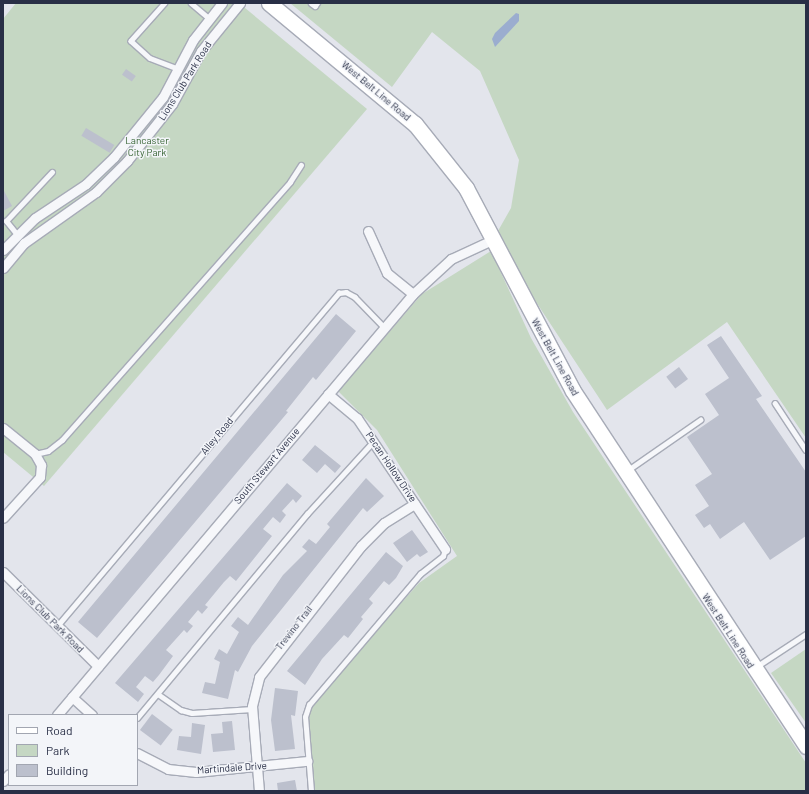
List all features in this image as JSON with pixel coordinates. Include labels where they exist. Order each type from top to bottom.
[{"type":"main road","name":"West Belt Line Road","points":[[268,3],[415,124],[466,188],[494,239],[550,350],[624,472],[753,669],[806,746]]},
{"type":"street","name":"Lions Club Park Road","points":[[4,249],[16,235],[35,218],[86,184],[106,165],[168,90],[193,40],[222,3]]},
{"type":"street","name":"Lions Club Park Road","points":[[3,268],[24,243],[96,192],[115,173],[157,124],[177,95],[201,51],[240,3]]},
{"type":"street","points":[[209,18],[220,27]]},
{"type":"street","points":[[178,69],[189,74]]},
{"type":"street","points":[[168,90],[177,95]]},
{"type":"street","points":[[106,165],[115,173]]},
{"type":"street","points":[[368,231],[387,273],[413,294]]},
{"type":"street","name":"South Stewart Avenue","points":[[58,714],[413,294],[451,259],[494,239]]},
{"type":"street","name":"Pecan Hollow Drive","points":[[328,394],[357,418],[374,441],[444,548]]},
{"type":"street","points":[[3,428],[35,454],[41,465],[40,476],[3,518]]},
{"type":"street","name":"Trevino Trail","points":[[259,791],[252,709],[253,692],[259,677],[311,607],[384,523],[415,504]]},
{"type":"street","name":"Lions Club Park Road","points":[[3,572],[98,666]]},
{"type":"street","points":[[72,697],[91,714]]},
{"type":"street","name":"Martindale Drive","points":[[138,754],[168,769],[196,772],[307,761]]},
{"type":"lane","points":[[165,3],[131,41],[150,58],[178,69]]},
{"type":"lane","points":[[191,3],[209,18]]},
{"type":"lane","points":[[311,3],[315,6],[317,3]]},
{"type":"lane","points":[[35,454],[48,451],[62,440],[290,182],[301,165]]},
{"type":"lane","points":[[24,243],[6,221],[52,172]]},
{"type":"lane","points":[[4,249],[14,255]]},
{"type":"lane","name":"Alley Road","points":[[58,625],[339,293],[346,292],[355,298],[384,327]]},
{"type":"lane","points":[[775,403],[806,450]]},
{"type":"lane","points":[[624,472],[700,420]]},
{"type":"lane","points":[[138,717],[307,514],[374,441]]},
{"type":"lane","points":[[311,791],[307,761],[305,717],[309,705],[411,584],[443,556],[444,548]]},
{"type":"lane","points":[[753,669],[806,634]]},
{"type":"lane","points":[[158,694],[181,710],[192,713],[252,709]]},
{"type":"green space","name":"Lancaster City Park","points":[[16,3],[239,3],[367,109],[44,486],[3,452],[3,19]]},
{"type":"green space","points":[[290,3],[806,3],[806,438],[727,322],[607,410],[494,238],[511,208],[519,160],[480,71],[432,32],[392,87]]},
{"type":"green space","points":[[491,251],[531,338],[573,412],[806,763],[806,791],[313,791],[307,718],[311,704],[419,583],[457,556],[377,430],[338,391],[422,294]]},
{"type":"green space","points":[[806,649],[806,723],[771,673]]},
{"type":"water","points":[[516,13],[519,14],[519,21],[495,47],[492,39],[495,33]]},
{"type":"building","points":[[126,69],[136,76],[132,82],[122,75]]},
{"type":"building","points":[[86,128],[114,145],[110,153],[81,136]]},
{"type":"building","points":[[3,189],[12,206],[3,211]]},
{"type":"building","points":[[336,314],[356,331],[316,380],[313,377],[286,411],[288,412],[97,638],[78,622]]},
{"type":"building","points":[[721,336],[762,396],[756,399],[806,472],[806,536],[770,560],[744,522],[720,539],[710,524],[704,528],[695,515],[709,506],[695,485],[712,474],[687,437],[719,415],[705,394],[729,378],[707,345]]},
{"type":"building","points":[[679,367],[688,379],[675,389],[666,377]]},
{"type":"building","points":[[315,445],[341,466],[335,473],[325,464],[317,473],[302,460]]},
{"type":"building","points":[[366,478],[384,496],[367,512],[363,508],[252,646],[238,672],[235,670],[228,699],[202,693],[205,682],[215,684],[220,662],[214,659],[219,649],[227,654],[239,632],[231,626],[238,617],[248,625],[283,575],[307,551],[302,547],[309,539],[316,544],[330,527],[327,524]]},
{"type":"building","points":[[287,483],[302,496],[296,503],[293,499],[282,511],[286,515],[280,523],[273,517],[263,529],[272,536],[236,581],[230,576],[205,605],[208,607],[202,614],[198,610],[188,622],[193,626],[187,633],[184,630],[166,650],[173,656],[153,682],[145,676],[136,687],[144,694],[138,702],[115,683]]},
{"type":"building","points":[[412,530],[428,552],[420,557],[417,554],[407,562],[393,543]]},
{"type":"building","points":[[386,552],[403,566],[396,578],[389,585],[384,581],[369,599],[373,603],[361,617],[363,619],[348,638],[344,635],[322,659],[305,685],[287,671]]},
{"type":"building","points":[[275,688],[298,691],[295,716],[291,715],[295,749],[275,751],[271,720]]},
{"type":"building","points":[[152,714],[173,730],[161,746],[140,730]]},
{"type":"building","points":[[232,721],[235,750],[213,752],[211,734],[223,733],[222,722]]},
{"type":"building","points":[[192,723],[205,725],[201,754],[177,750],[179,736],[191,737]]},
{"type":"building","points":[[295,780],[297,791],[278,791],[277,783]]}]
